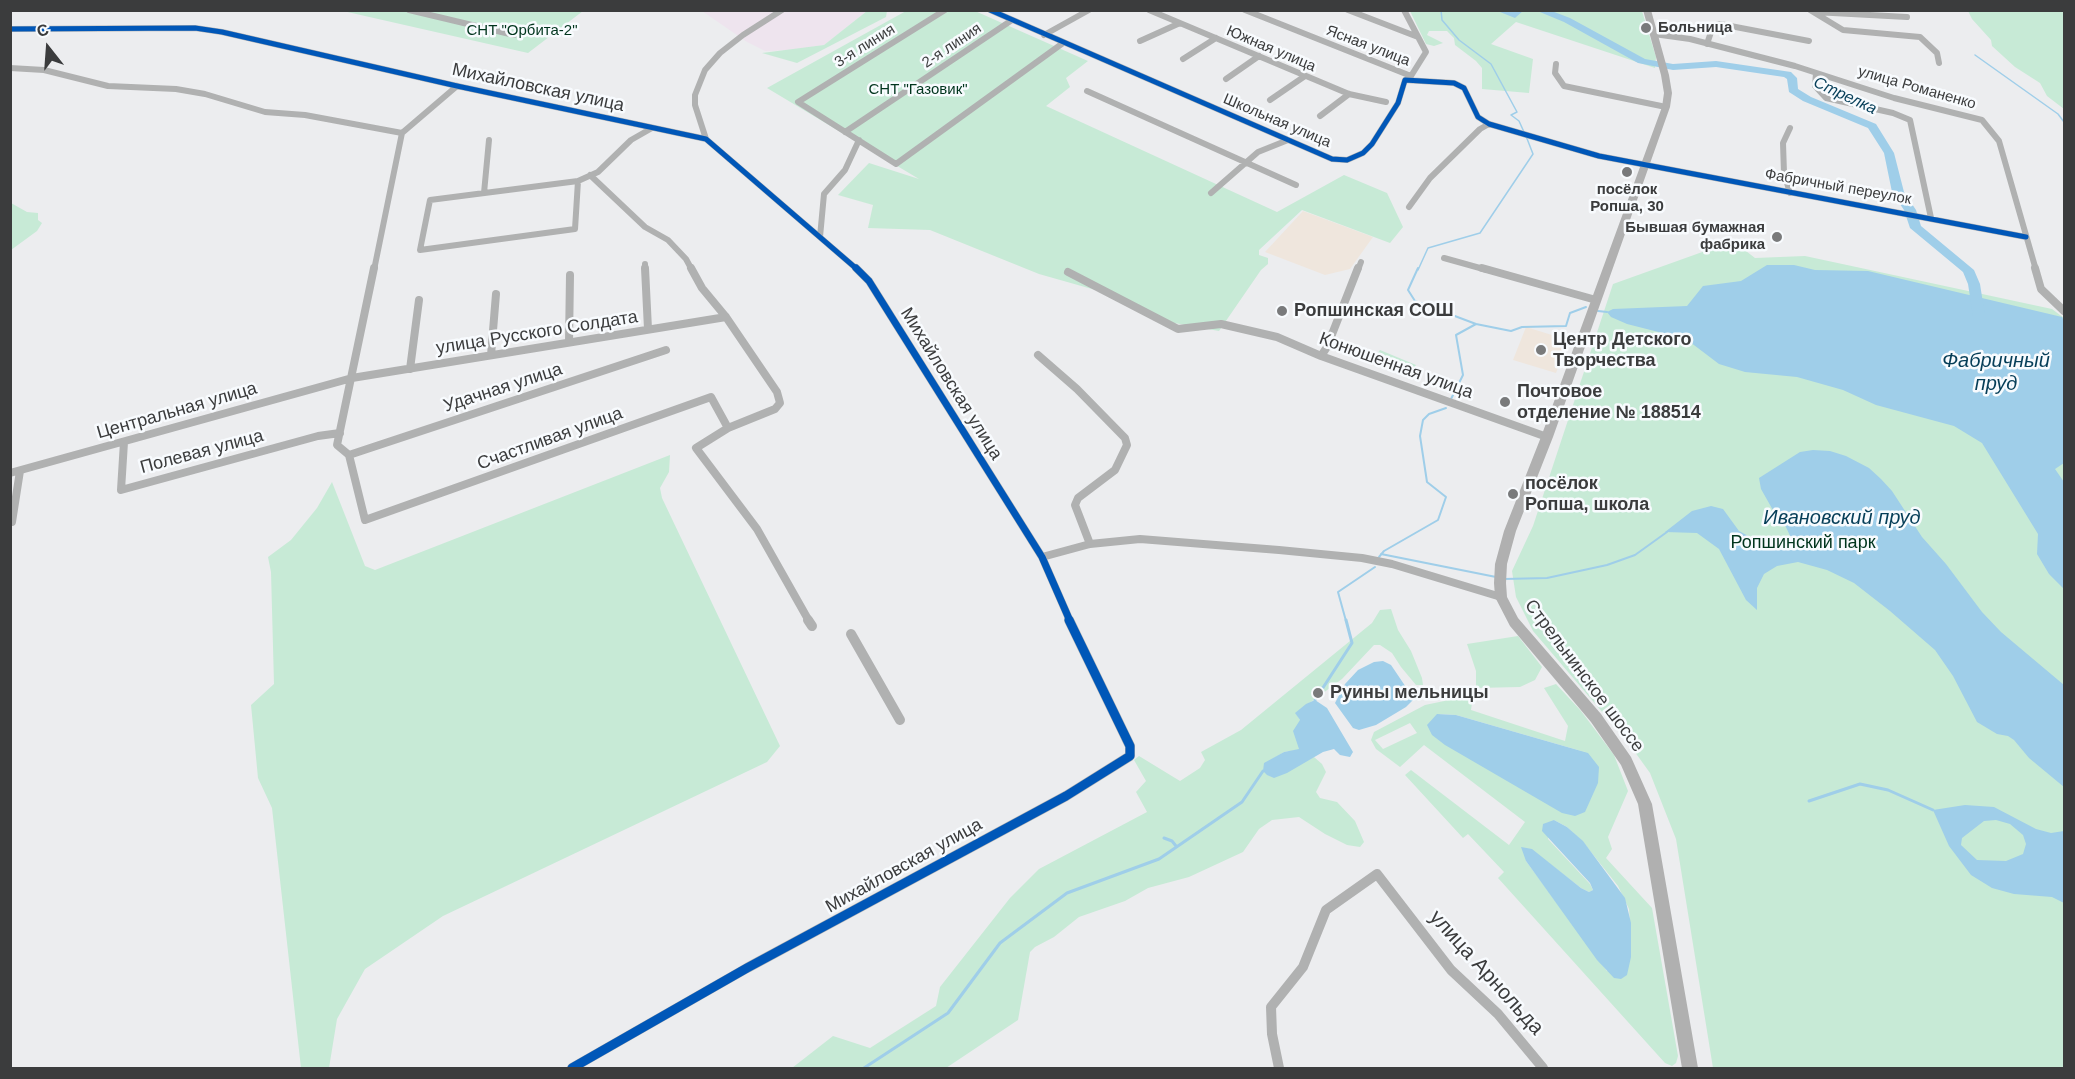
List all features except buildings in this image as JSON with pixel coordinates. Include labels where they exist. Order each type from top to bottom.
[{"type":"main road","name":"Стрельнинское шоссе","points":[[1647,10],[1665,75],[1668,93],[1666,107],[1547,437],[1510,531],[1501,564],[1501,597],[1514,622],[1596,718],[1626,761],[1645,804],[1690,1068]]},
{"type":"street","points":[[409,10],[514,35]]},
{"type":"street","points":[[432,15],[441,10]]},
{"type":"street","points":[[706,139],[695,105],[695,96],[705,70],[720,53],[742,35],[782,10]]},
{"type":"street","name":"3-я линия","points":[[845,132],[798,102],[945,10]]},
{"type":"street","name":"Школьная улица","points":[[990,10],[1332,159],[1347,160],[1363,153],[1380,134],[1398,103],[1402,85],[1411,77],[1426,52],[1418,37]]},
{"type":"street","points":[[1077,10],[1086,12]]},
{"type":"street","name":"Южная улица","points":[[1149,10],[1348,94],[1386,102]]},
{"type":"street","name":"Ясная улица","points":[[1245,10],[1411,77]]},
{"type":"street","points":[[1348,10],[1418,37]]},
{"type":"street","points":[[1404,10],[1418,37]]},
{"type":"street","points":[[1811,11],[1907,17],[1902,10]]},
{"type":"street","points":[[1811,11],[1843,30],[1920,37],[1936,53],[1939,63]]},
{"type":"street","points":[[1044,34],[1086,12]]},
{"type":"street","name":"2-я линия","points":[[845,132],[1012,20]]},
{"type":"street","points":[[1140,41],[1180,23]]},
{"type":"street","points":[[1707,44],[1713,26],[1720,24],[1809,41]]},
{"type":"street","name":"Михайловская улица","points":[[10,29],[195,28],[222,32],[457,86],[706,139],[869,281],[1042,557],[1071,624],[1130,746],[1130,756],[1066,796],[747,968],[572,1068]]},
{"type":"street","name":"улица Романенко","points":[[1654,34],[1707,44],[1816,73],[1894,98],[1982,120],[1989,126],[1998,141],[2041,289],[2051,301],[2064,310]]},
{"type":"street","points":[[1183,59],[1216,38]]},
{"type":"street","points":[[845,132],[896,164],[1063,43]]},
{"type":"street","points":[[1226,79],[1259,56]]},
{"type":"street","points":[[1556,64],[1555,73],[1564,86],[1666,107]]},
{"type":"street","points":[[10,68],[44,70],[108,86],[176,89],[205,94],[265,112],[305,115],[402,133]]},
{"type":"street","points":[[1816,73],[1815,86],[1826,98],[1893,113],[1910,120],[1927,218]]},
{"type":"street","points":[[1270,100],[1305,76]]},
{"type":"street","points":[[1411,77],[1460,84],[1478,117],[1489,124],[1599,156],[1645,165]]},
{"type":"street","points":[[349,455],[337,445],[402,133],[457,86]]},
{"type":"street","points":[[1087,91],[1296,185]]},
{"type":"street","points":[[1320,116],[1348,94]]},
{"type":"street","points":[[1409,207],[1430,178],[1480,129],[1489,124]]},
{"type":"street","points":[[578,181],[575,229],[420,250],[430,200],[578,181],[598,171],[631,140],[652,128]]},
{"type":"street","points":[[1790,128],[1783,144],[1783,154],[1784,173],[1791,192]]},
{"type":"street","points":[[484,193],[489,140]]},
{"type":"street","points":[[820,237],[824,194],[845,170],[859,140]]},
{"type":"street","points":[[1211,193],[1258,152],[1288,140]]},
{"type":"street","name":"Фабричный переулок","points":[[1645,165],[2026,237]]},
{"type":"street","points":[[590,175],[645,227],[668,240],[686,259],[702,288],[726,317],[777,392],[780,403],[775,409],[728,428],[696,448],[757,529],[812,626]]},
{"type":"street","points":[[1444,258],[1596,300]]},
{"type":"street","points":[[1321,356],[1327,347],[1361,262]]},
{"type":"street","points":[[645,264],[648,329]]},
{"type":"street","name":"Конюшенная улица","points":[[1068,272],[1178,330],[1221,324],[1277,337],[1321,356],[1547,437]]},
{"type":"street","points":[[569,342],[570,276]]},
{"type":"street","points":[[491,355],[496,294]]},
{"type":"street","points":[[410,369],[420,300]]},
{"type":"street","name":"улица Русского Солдата","points":[[352,378],[726,317]]},
{"type":"street","name":"Удачная улица","points":[[349,455],[666,350]]},
{"type":"street","points":[[1038,355],[1077,389],[1125,438],[1127,445],[1114,470],[1078,498],[1075,506],[1090,544]]},
{"type":"street","name":"Центральная улица","points":[[10,473],[352,378]]},
{"type":"street","name":"Счастливая улица","points":[[349,455],[365,520],[711,397],[728,428]]},
{"type":"street","name":"Полевая улица","points":[[124,442],[121,490],[318,436],[340,433]]},
{"type":"street","points":[[12,522],[20,471]]},
{"type":"street","points":[[1042,557],[1090,544],[1140,539],[1362,558],[1392,564],[1501,597]]},
{"type":"street","points":[[851,634],[900,720]]},
{"type":"street","name":"улица Арнольда","points":[[1279,1068],[1272,1034],[1271,1007],[1303,967],[1326,910],[1377,874],[1451,970],[1498,1014],[1543,1068]]},
{"type":"shaded area","points":[[702,11],[867,11],[824,45],[765,51],[747,42]]},
{"type":"shaded area","points":[[1303,211],[1373,237],[1350,269],[1325,275],[1265,252]]},
{"type":"shaded area","name":"Центр Детского Творчества","points":[[1526,327],[1568,340],[1556,373],[1513,360]]},
{"type":"green space","name":"СНТ \"Орбита-2\"","points":[[343,11],[583,11],[528,53]]},
{"type":"green space","points":[[867,11],[887,11],[886,17],[797,63],[762,53],[824,45]]},
{"type":"green space","name":"СНТ \"Газовик\"","points":[[906,11],[975,11],[1088,61],[1066,78],[1070,87],[1046,106],[1277,212],[1344,175],[1387,193],[1403,227],[1390,243],[1302,210],[1259,250],[1259,255],[1268,258],[1268,264],[1261,270],[1219,331],[1163,321],[1099,291],[1039,274],[930,230],[868,228],[873,205],[838,195],[869,163],[919,179],[767,88]]},
{"type":"green space","points":[[1410,11],[1642,11],[1656,57],[1655,68],[1516,22],[1491,44],[1533,59],[1529,93],[1482,89],[1482,68],[1476,61],[1455,45],[1454,38],[1447,31],[1429,31],[1427,35],[1443,43],[1434,46],[1426,44]]},
{"type":"green space","points":[[1968,11],[2064,11],[2064,109],[2047,96],[2040,83],[2015,67],[1992,46],[1991,40],[1972,19]]},
{"type":"green space","points":[[11,203],[27,212],[38,213],[38,220],[42,223],[37,231],[11,250]]},
{"type":"green space","name":"Ропшинский парк","points":[[1733,241],[1755,258],[1805,256],[2052,309],[2064,318],[2064,1068],[1713,1068],[1676,839],[1650,773],[1627,741],[1533,631],[1516,597],[1512,571],[1533,526],[1613,284]]},
{"type":"green space","points":[[1380,350],[1416,365],[1408,376],[1372,361]]},
{"type":"green space","points":[[670,455],[669,472],[660,488],[662,498],[780,746],[767,762],[443,916],[365,969],[337,1019],[329,1068],[301,1068],[272,808],[258,778],[251,705],[274,684],[271,572],[268,557],[291,540],[317,508],[332,482],[365,566],[375,570]]},
{"type":"green space","points":[[1391,609],[1398,630],[1411,651],[1423,685],[1416,685],[1392,653],[1380,645],[1374,645],[1342,679],[1296,713],[1300,720],[1299,750],[1284,752],[1273,759],[1306,761],[1314,757],[1322,764],[1326,772],[1316,792],[1320,798],[1337,802],[1355,821],[1364,842],[1360,847],[1347,845],[1299,817],[1272,820],[1259,829],[1243,852],[1189,877],[1148,888],[1125,901],[1079,917],[1054,937],[1035,947],[1030,952],[1018,1020],[946,1068],[792,1068],[833,1036],[870,1048],[936,1006],[940,987],[1010,898],[1039,869],[1147,812],[1136,792],[1146,781],[1134,760],[1139,756],[1180,781],[1200,768],[1205,760],[1201,752],[1241,730],[1372,623],[1380,610]]},
{"type":"green space","points":[[1518,636],[1542,667],[1535,680],[1520,687],[1476,688],[1476,671],[1467,644]]},
{"type":"green space","points":[[1556,684],[1581,711],[1614,755],[1628,791],[1608,837],[1612,849],[1606,858],[1652,908],[1678,1056],[1676,1063],[1672,1066],[1665,1063],[1498,878],[1504,872],[1468,834],[1463,838],[1405,775],[1411,770],[1509,845],[1525,822],[1424,745],[1400,767],[1376,749],[1371,740],[1374,732],[1425,705],[1473,695],[1471,710],[1565,741],[1568,726],[1544,688]],"holes":[[[1437,714],[1456,715],[1588,753]],[[1410,723],[1417,733],[1383,749],[1375,740]],[[1554,820],[1567,827],[1583,842],[1618,886],[1629,909],[1631,936],[1607,971],[1526,861],[1546,861],[1581,888],[1589,892],[1593,890],[1548,839]]]},
{"type":"water","name":"Фабричный пруд","points":[[1767,265],[1794,265],[1815,270],[1868,271],[2062,317],[2064,321],[2064,463],[2055,469],[2064,482],[2064,589],[2049,574],[2037,554],[2038,534],[1982,443],[1954,426],[1876,405],[1843,390],[1797,377],[1745,372],[1719,364],[1686,339],[1627,324],[1611,317],[1607,312],[1613,309],[1687,306],[1703,286],[1741,281]]},
{"type":"water","name":"Ивановский пруд","points":[[1830,451],[1846,456],[1869,468],[1881,479],[1892,491],[1922,537],[1946,564],[1982,612],[2001,632],[2064,685],[2064,787],[2029,758],[2014,740],[1997,734],[1977,722],[1953,676],[1935,650],[1854,583],[1827,570],[1798,562],[1777,566],[1764,574],[1757,588],[1757,610],[1746,600],[1719,549],[1697,533],[1665,532],[1692,511],[1711,506],[1723,509],[1739,531],[1754,539],[1774,545],[1792,540],[1785,525],[1774,512],[1761,489],[1759,478],[1800,452]]},
{"type":"water","points":[[1383,661],[1391,665],[1414,699],[1406,707],[1376,725],[1359,730],[1353,728],[1335,703],[1345,684],[1358,670],[1374,662]]},
{"type":"water","points":[[1315,700],[1327,708],[1353,752],[1350,757],[1340,755],[1334,749],[1323,752],[1287,773],[1274,778],[1267,775],[1263,771],[1264,763],[1284,752],[1299,749],[1293,731],[1300,720],[1295,713]]},
{"type":"water","points":[[1437,714],[1456,715],[1588,753],[1599,767],[1598,783],[1585,812],[1575,816],[1562,813],[1445,745],[1432,735],[1427,725]]},
{"type":"water","points":[[1965,805],[1994,807],[2036,829],[2051,833],[2064,831],[2064,903],[2052,897],[2014,894],[1992,888],[1971,875],[1949,846],[1933,810]],"holes":[[[1996,820],[2010,824],[2023,835],[2026,844],[2023,854],[2006,861],[1977,860],[1961,845],[1962,838],[1984,821]]]},
{"type":"water","points":[[1554,820],[1567,827],[1583,841],[1625,898],[1631,923],[1631,957],[1627,975],[1621,979],[1614,978],[1597,960],[1526,861],[1521,847],[1532,849],[1581,888],[1589,892],[1593,890],[1590,883],[1542,831],[1543,824]]},
{"type":"waterway","points":[[1441,10],[1442,20],[1459,40],[1491,64],[1517,112],[1511,115],[1519,121],[1524,132]]},
{"type":"waterway","name":"Стрелка","points":[[1499,10],[1515,15],[1520,10]]},
{"type":"waterway","name":"Стрелка","points":[[1539,10],[1567,20],[1642,61],[1673,67],[1716,64],[1787,74],[1792,78],[1793,90],[1807,99],[1872,126],[1889,153],[1898,192],[1910,210],[1916,228],[1968,270],[1974,284],[1979,316]]},
{"type":"waterway","points":[[1975,55],[2058,114],[2064,122]]},
{"type":"waterway","points":[[1418,270],[1428,248],[1480,233],[1533,154],[1526,136]]},
{"type":"waterway","points":[[1418,268],[1408,290],[1415,301],[1476,324]]},
{"type":"waterway","points":[[1476,324],[1511,331],[1522,327],[1566,326],[1570,313],[1586,307]]},
{"type":"waterway","points":[[1598,311],[1607,312]]},
{"type":"waterway","points":[[1451,399],[1463,375],[1456,335],[1476,324]]},
{"type":"waterway","points":[[1381,554],[1438,520],[1446,497],[1427,482],[1420,436],[1423,420],[1429,414],[1446,408]]},
{"type":"waterway","points":[[1504,579],[1547,578],[1607,565],[1635,555],[1667,532]]},
{"type":"waterway","points":[[1381,554],[1496,577]]},
{"type":"waterway","points":[[1346,621],[1338,592],[1375,567]]},
{"type":"waterway","points":[[1315,700],[1352,643],[1346,620]]},
{"type":"waterway","points":[[864,1068],[948,1013],[1000,943],[1067,893],[1159,859],[1242,802],[1263,771]]},
{"type":"waterway","points":[[1809,801],[1860,784],[1888,790],[1933,810]]},
{"type":"waterway","points":[[1164,838],[1172,841],[1176,846]]},
{"type":"cycle path","points":[[990,10],[1332,159],[1347,160],[1363,153],[1372,144],[1398,103],[1405,80],[1454,83],[1464,88],[1478,117],[1489,124],[1599,156],[2026,237]]},
{"type":"cycle path","points":[[10,29],[195,28],[222,32],[457,86],[706,139],[869,281],[1042,557],[1071,624],[1130,746],[1130,756],[1066,796],[747,968],[572,1068]]},
{"type":"place","name":"Больница","points":[[1646,28]]},
{"type":"place","name":"посёлок Ропша, 30","points":[[1627,172]]},
{"type":"place","name":"Бывшая бумажная фабрика","points":[[1777,237]]},
{"type":"place","name":"Ропшинская СОШ","points":[[1282,311]]},
{"type":"place","name":"Центр Детского Творчества","points":[[1541,350]]},
{"type":"place","name":"Почтовое отделение № 188514","points":[[1505,402]]},
{"type":"place","name":"посёлок Ропша, школа","points":[[1513,494]]},
{"type":"place","name":"Руины мельницы","points":[[1318,693]]}]
